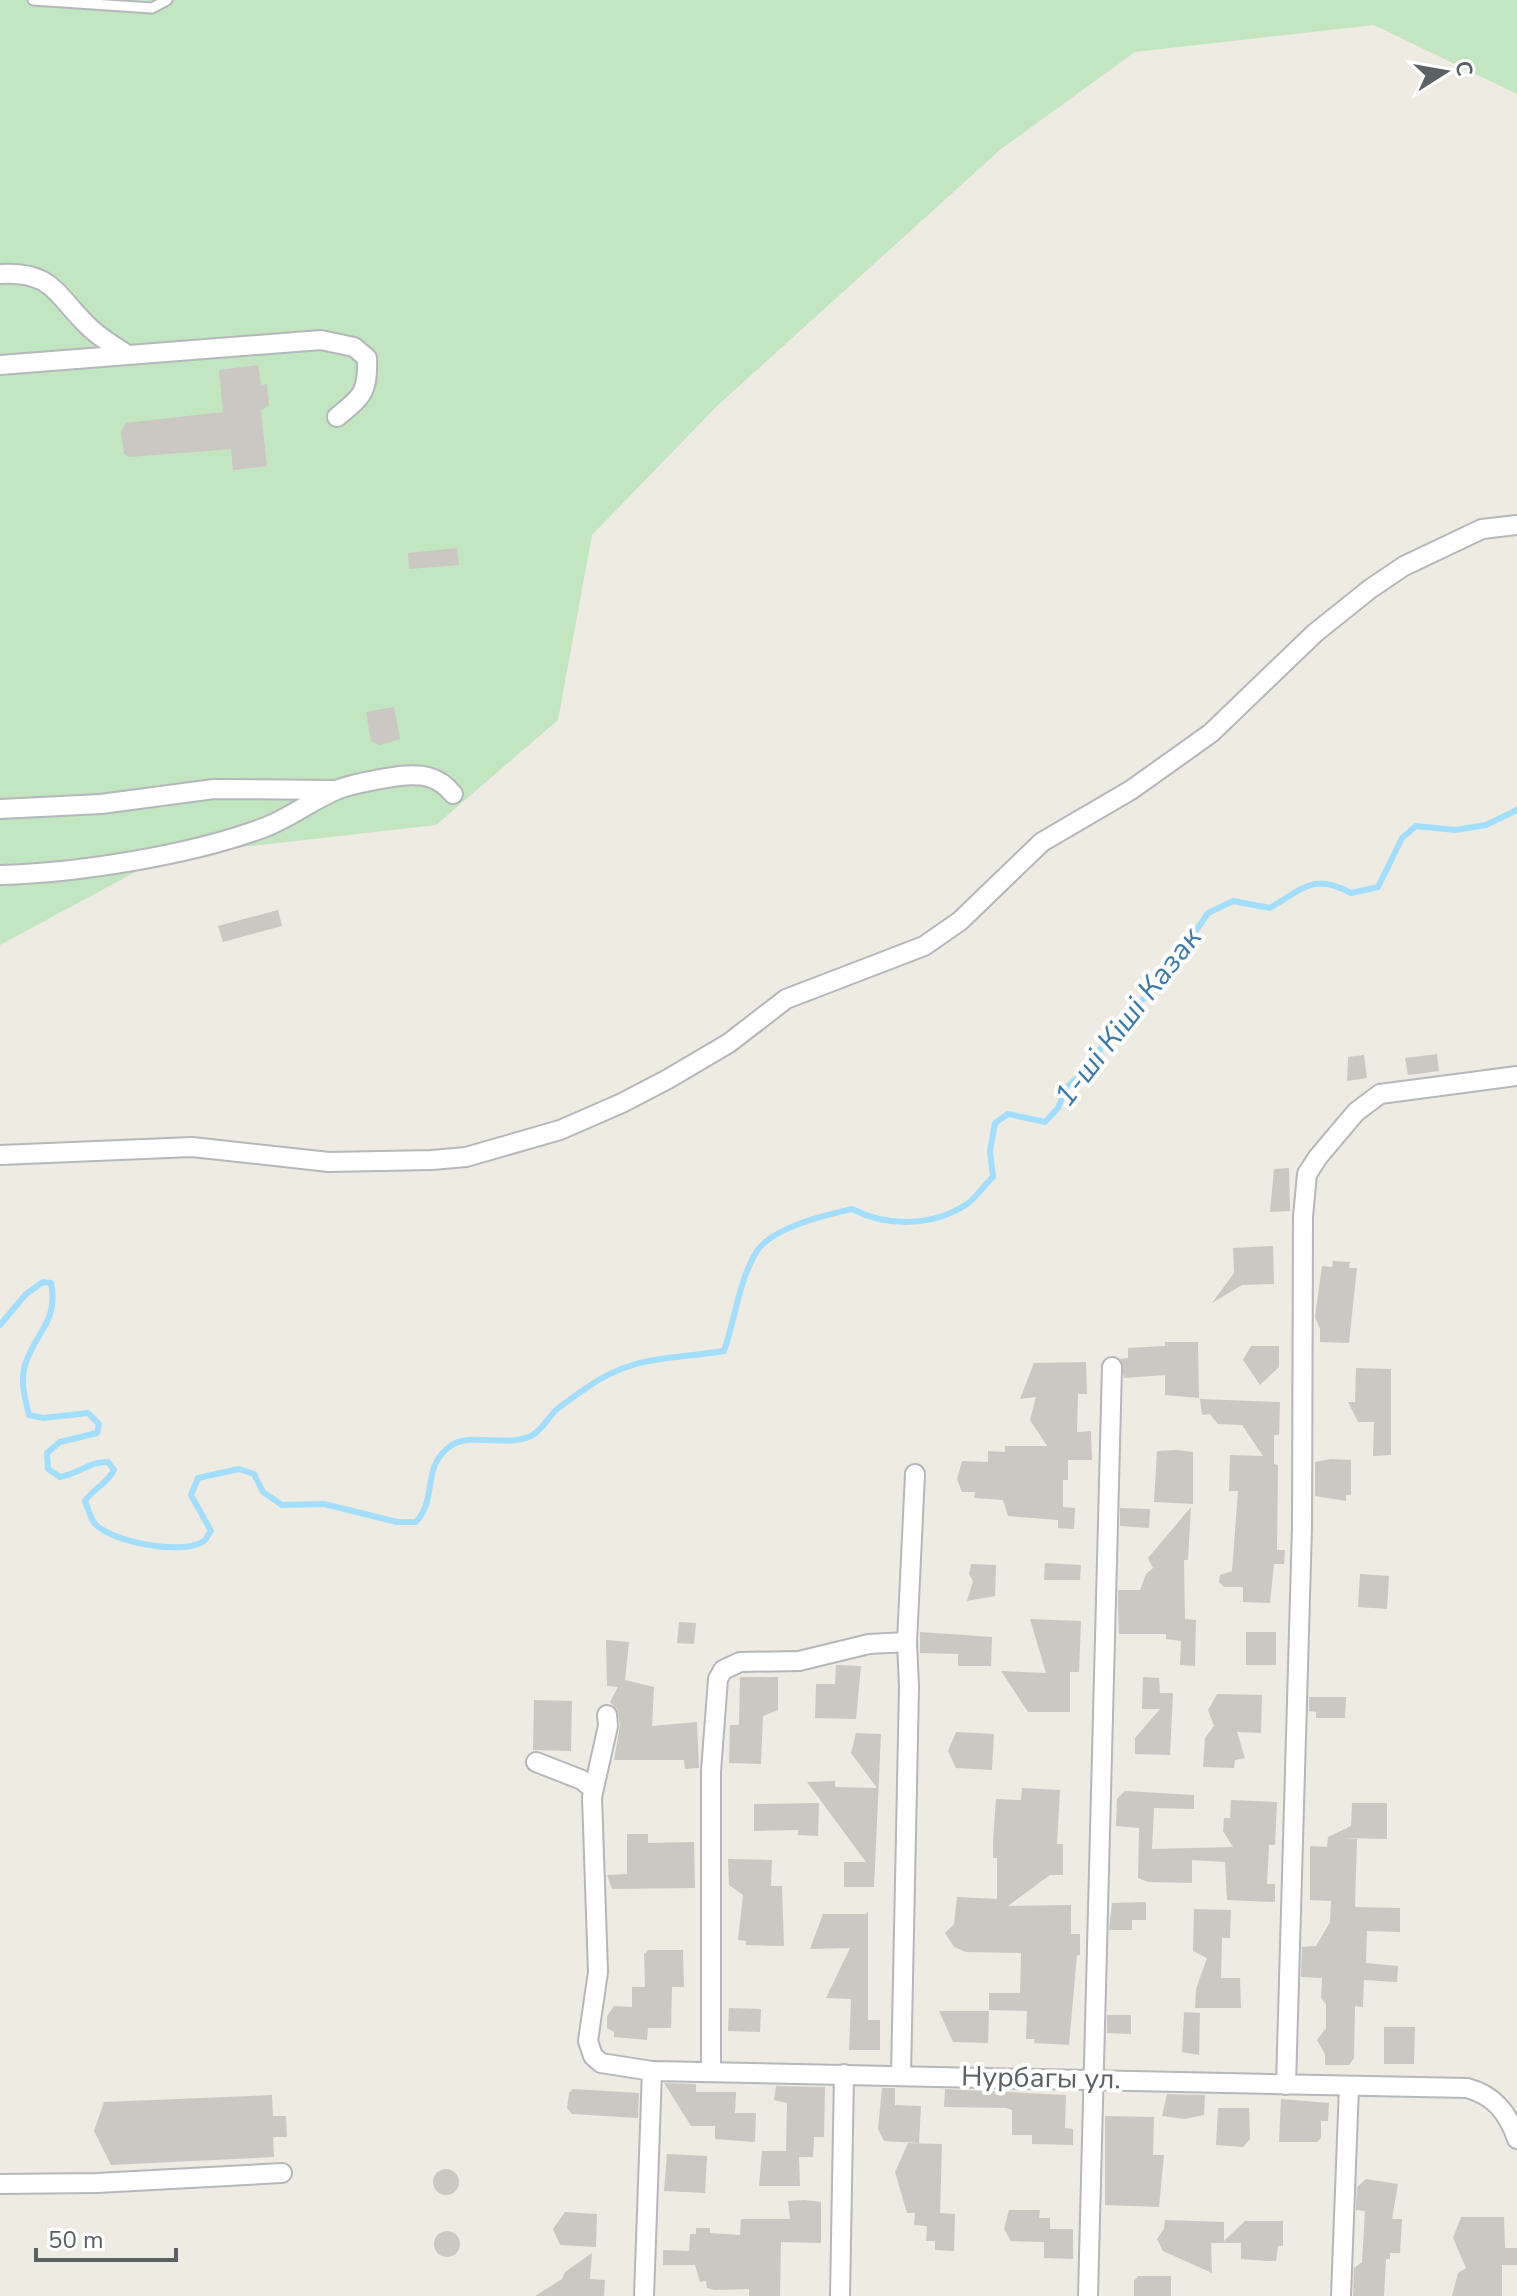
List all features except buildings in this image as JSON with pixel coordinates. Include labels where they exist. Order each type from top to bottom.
[{"type":"street","points":[[0,274],[17,273],[50,282],[86,325],[126,354]]},
{"type":"street","points":[[0,365],[321,340],[345,343],[367,358],[368,378],[363,396],[337,417]]},
{"type":"street","points":[[0,1155],[192,1147],[329,1162],[432,1160],[466,1157],[560,1130],[668,1079],[729,1043],[786,999],[924,946],[960,921],[1042,842],[1131,790],[1211,733],[1315,633],[1370,589],[1404,566],[1482,529],[1517,525]]},
{"type":"street","points":[[0,875],[76,869],[219,841],[266,828],[338,790],[366,782],[422,774],[437,778],[453,794]]},
{"type":"street","points":[[0,809],[101,804],[214,789],[338,790]]},
{"type":"street","points":[[1286,2085],[1297,1741],[1303,1242],[1307,1174],[1356,1112],[1380,1094],[1517,1076]]},
{"type":"street","points":[[1088,2296],[1112,1367]]},
{"type":"street","points":[[901,2076],[907,1642],[915,1474]]},
{"type":"street","points":[[711,2072],[711,1771],[718,1679],[723,1670],[740,1662],[799,1661],[869,1644],[907,1642]]},
{"type":"street","points":[[536,1762],[582,1780],[593,1789],[608,1726],[607,1715]]},
{"type":"street","name":"Нурбагы ул.","points":[[593,1789],[598,1972],[588,2041],[598,2060],[652,2071],[1467,2088],[1486,2094],[1508,2117],[1517,2139]]},
{"type":"street","points":[[644,2296],[652,2071]]},
{"type":"street","points":[[840,2296],[844,2074]]},
{"type":"street","points":[[1341,2296],[1349,2086]]},
{"type":"street","points":[[0,2184],[97,2183],[282,2173]]},
{"type":"lane","points":[[33,0],[152,8],[167,0]]},
{"type":"green space","points":[[0,0],[1517,0],[1517,94],[1374,25],[1135,52],[1001,149],[717,406],[592,535],[558,720],[436,825],[165,856],[0,945]]},
{"type":"waterway","name":"1-ші Кіші Казак","points":[[0,1325],[26,1294],[43,1282],[51,1283],[53,1296],[49,1317],[25,1365],[23,1378],[29,1415],[43,1418],[88,1413],[99,1424],[97,1433],[60,1442],[47,1453],[48,1469],[60,1477],[102,1462],[108,1462],[114,1470],[85,1501],[93,1522],[104,1531],[131,1541],[165,1547],[194,1545],[204,1541],[211,1531],[191,1495],[198,1478],[239,1469],[254,1474],[263,1492],[282,1505],[324,1504],[397,1522],[416,1522],[423,1513],[435,1465],[440,1456],[457,1442],[510,1441],[531,1436],[567,1401],[621,1369],[653,1360],[724,1351],[751,1262],[757,1251],[775,1235],[801,1223],[852,1209],[880,1219],[910,1222],[939,1217],[970,1201],[993,1177],[990,1151],[995,1123],[1008,1114],[1045,1122],[1058,1108],[1066,1088],[1092,1065],[1107,1037],[1166,975],[1208,913],[1233,901],[1270,908],[1301,889],[1318,884],[1351,893],[1378,887],[1402,838],[1416,826],[1455,830],[1486,825],[1517,810]]}]
